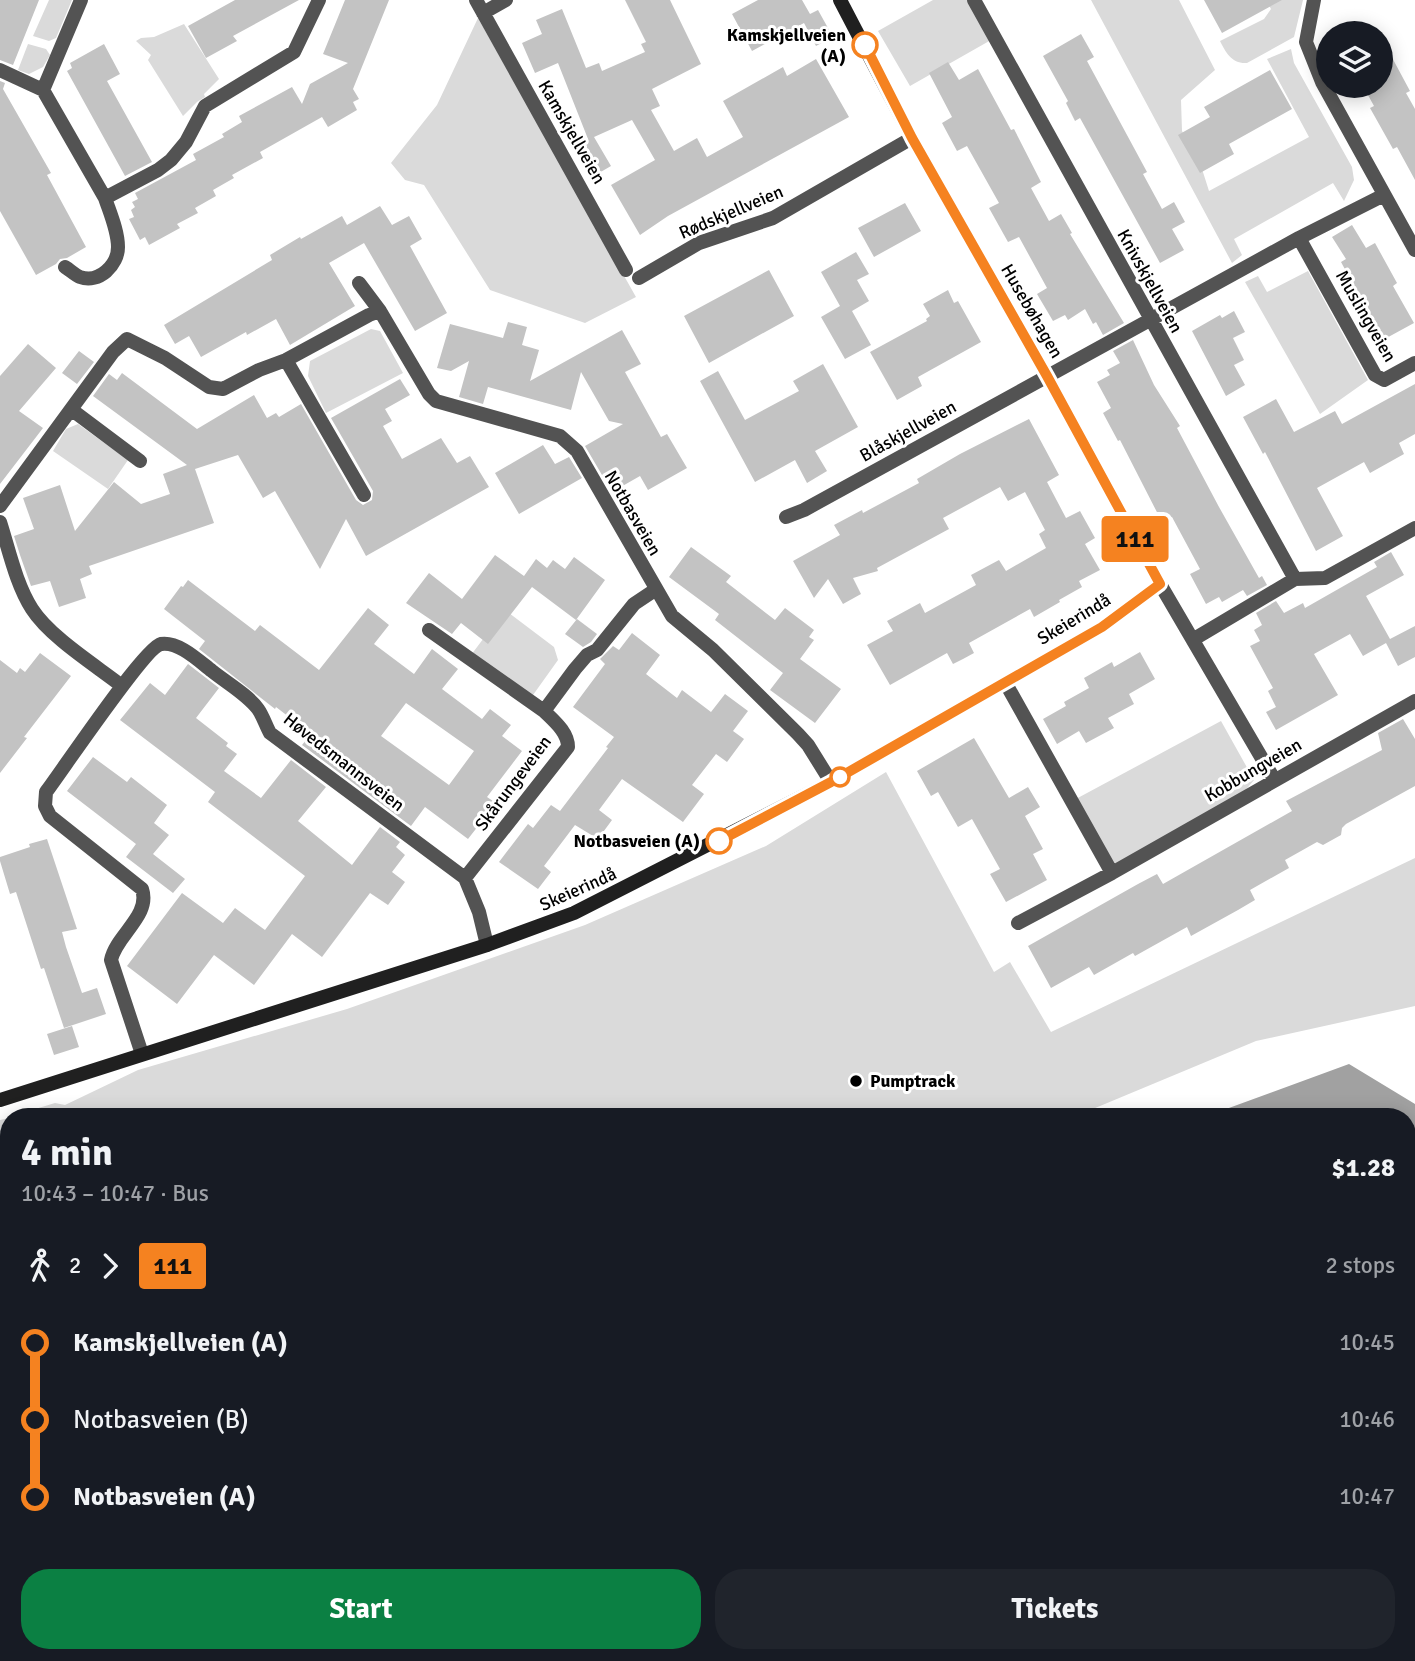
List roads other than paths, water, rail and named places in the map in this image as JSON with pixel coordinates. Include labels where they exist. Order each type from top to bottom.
[{"type":"street","points":[[43,90],[81,0]]},
{"type":"street","points":[[105,198],[158,170],[171,160],[186,142],[205,106],[294,52],[320,0]]},
{"type":"street","name":"Kamskjellveien","points":[[476,0],[632,274]]},
{"type":"street","points":[[484,13],[506,0]]},
{"type":"street","name":"Husebøhagen","points":[[840,0],[912,138],[1047,376],[1160,584],[1274,779]]},
{"type":"street","name":"Knivskjellveien","points":[[974,0],[1295,579]]},
{"type":"street","points":[[1314,0],[1306,42],[1322,82],[1415,250]]},
{"type":"street","points":[[0,70],[43,90],[105,198],[118,245],[115,262],[100,276],[91,278],[81,277],[65,267]]},
{"type":"street","name":"Rødskjellveien","points":[[632,274],[699,243],[773,218],[912,138]]},
{"type":"street","points":[[1047,376],[1299,238],[1384,195]]},
{"type":"street","name":"Muslingveien","points":[[1299,238],[1375,375],[1384,380],[1415,363]]},
{"type":"street","name":"Notbasveien","points":[[359,283],[436,401],[548,433],[567,441],[577,451],[672,616],[713,650],[808,745],[831,782]]},
{"type":"street","points":[[0,506],[113,352],[127,339],[139,343],[209,387],[227,388],[369,315],[380,312]]},
{"type":"street","points":[[286,360],[364,495]]},
{"type":"street","name":"Blåskjellveien","points":[[786,517],[1047,376]]},
{"type":"street","points":[[72,410],[140,461]]},
{"type":"street","points":[[0,522],[17,576],[31,608],[54,633],[122,686]]},
{"type":"street","points":[[1194,639],[1295,579],[1325,578],[1415,528]]},
{"type":"street","name":"Skeierindå","points":[[0,1100],[487,945],[574,914],[831,782],[1102,627],[1160,584]]},
{"type":"street","name":"Skårungeveien","points":[[544,711],[587,655],[597,650],[634,604],[655,590]]},
{"type":"street","name":"Skårungeveien","points":[[429,630],[544,711],[568,740],[568,747],[465,878]]},
{"type":"street","name":"Høvedsmannsveien","points":[[142,1054],[111,960],[113,950],[143,908],[145,897],[142,889],[50,816],[44,800],[46,792],[153,647],[171,644],[181,649],[258,709],[271,733],[465,878]]},
{"type":"street","points":[[1004,682],[1112,873]]},
{"type":"street","name":"Kobbungveien","points":[[1018,923],[1112,873],[1415,701]]},
{"type":"street","points":[[465,878],[479,912],[487,945]]},
{"type":"place","name":"Kamskjellveien (A)","points":[[865,45]]},
{"type":"place","name":"Notbasveien (A)","points":[[719,841]]},
{"type":"place","name":"Pumptrack","points":[[856,1081]]}]
